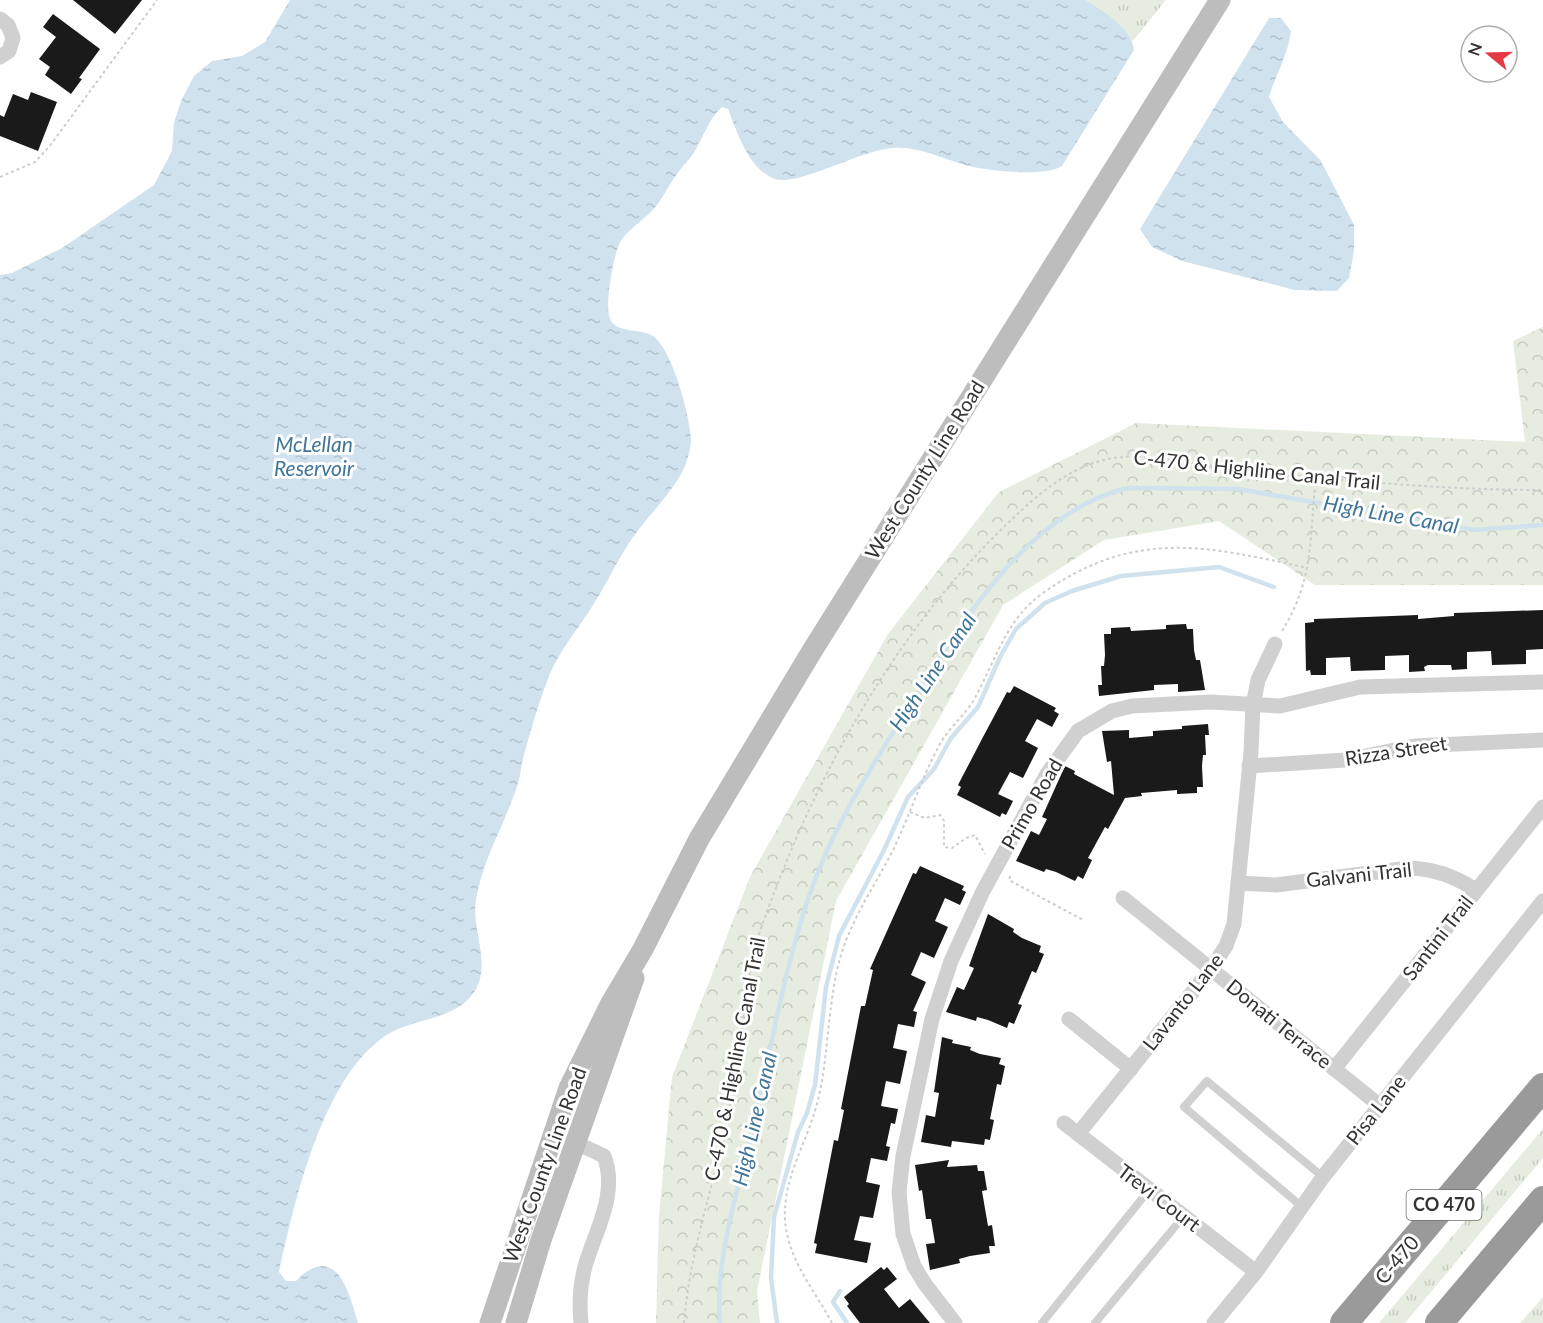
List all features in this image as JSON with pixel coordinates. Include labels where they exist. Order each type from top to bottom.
[{"type":"highway","name":"C-470","points":[[1344,1323],[1543,1087]]},
{"type":"highway","points":[[1439,1323],[1543,1200]]},
{"type":"main road","name":"West County Line Road","points":[[490,1323],[569,1088],[611,1003],[643,949],[699,839],[788,690],[1220,0]]},
{"type":"main road","name":"West County Line Road","points":[[516,1323],[576,1143],[626,1008],[643,949]]},
{"type":"street","points":[[0,19],[8,25],[13,38],[9,51],[0,57]]},
{"type":"street","name":"Lavanto Lane","points":[[1078,1134],[1211,969],[1226,946],[1234,924],[1250,766],[1253,705],[1258,680],[1275,644]]},
{"type":"street","name":"Primo Road","points":[[955,1323],[936,1300],[914,1266],[901,1225],[899,1192],[903,1156],[932,1019],[951,961],[972,914],[1047,774],[1078,731],[1095,719],[1122,708],[1211,702],[1293,705],[1360,687],[1543,682]]},
{"type":"street","name":"Rizza Street","points":[[1250,766],[1346,760],[1425,745],[1543,740]]},
{"type":"street","name":"Santini Trail","points":[[1334,1069],[1543,807]]},
{"type":"street","name":"Galvani Trail","points":[[1238,883],[1276,885],[1410,868],[1430,868],[1455,877],[1476,890]]},
{"type":"street","name":"Donati Terrace","points":[[1123,898],[1379,1106]]},
{"type":"street","name":"Pisa Lane","points":[[1214,1323],[1256,1272],[1323,1177],[1543,901]]},
{"type":"street","points":[[1069,1019],[1131,1069]]},
{"type":"street","name":"Trevi Court","points":[[1064,1123],[1256,1272]]},
{"type":"street","points":[[576,1143],[600,1153],[610,1171],[609,1188],[594,1244],[586,1263],[579,1299],[582,1323]]},
{"type":"lane","points":[[1301,1206],[1184,1107],[1207,1081],[1323,1177]]},
{"type":"lane","points":[[1042,1323],[1149,1190]]},
{"type":"lane","points":[[1095,1323],[1183,1217]]},
{"type":"path","points":[[0,177],[35,162],[157,0]]},
{"type":"path","name":"C-470 & Highline Canal Trail","points":[[684,1323],[695,1242],[729,1108],[755,945],[794,842],[842,746],[908,639],[989,541],[1032,500],[1064,477],[1090,464],[1114,458],[1132,457],[1236,470],[1413,485],[1543,490]]},
{"type":"path","points":[[1275,644],[1297,608],[1308,568],[1316,477]]},
{"type":"path","points":[[832,1323],[795,1259],[787,1233],[785,1207],[794,1166],[820,1092],[828,1053],[837,970],[853,923],[891,854],[939,745],[976,698],[1005,636],[1021,614],[1044,592],[1090,566],[1124,554],[1161,547],[1203,547],[1308,568]]},
{"type":"green space","points":[[1085,0],[1166,0],[1133,41]]},
{"type":"green space","points":[[1543,327],[1543,585],[1315,585],[1219,521],[1104,540],[1003,605],[836,901],[757,1291],[760,1323],[656,1323],[659,1215],[672,1077],[750,877],[888,634],[999,492],[1136,423],[1525,442],[1513,341]]},
{"type":"green space","points":[[1543,1129],[1543,1158],[1405,1323],[1379,1323]]},
{"type":"green space","points":[[1543,1297],[1543,1323],[1520,1323]]},
{"type":"water","name":"McLellan Reservoir","points":[[290,0],[1085,0],[1122,27],[1128,34],[1134,50],[1062,166],[1044,171],[1019,172],[982,169],[913,149],[893,148],[865,154],[798,178],[775,179],[758,168],[751,159],[728,109],[722,107],[717,112],[693,154],[657,205],[622,239],[616,254],[608,302],[608,312],[613,324],[623,329],[653,336],[667,354],[684,400],[690,429],[691,439],[685,466],[669,492],[630,542],[549,676],[529,735],[518,783],[489,854],[476,900],[475,911],[482,968],[476,989],[458,1007],[396,1030],[385,1036],[363,1056],[344,1081],[328,1111],[303,1177],[279,1272],[286,1281],[296,1281],[310,1270],[321,1266],[331,1268],[345,1285],[358,1323],[0,1323],[0,275],[12,273],[62,248],[154,185],[172,151],[174,123],[181,101],[194,76],[212,61],[242,56],[265,42]]},
{"type":"water","points":[[1269,18],[1281,18],[1291,31],[1285,56],[1269,97],[1283,122],[1321,161],[1354,225],[1354,251],[1349,278],[1337,291],[1295,290],[1182,261],[1152,247],[1140,229]]},
{"type":"building","points":[[73,0],[142,0],[115,34]]},
{"type":"building","points":[[53,14],[100,49],[79,78],[82,79],[71,94],[45,75],[50,67],[39,59],[56,37],[43,27]]},
{"type":"building","points":[[31,92],[57,102],[38,151],[0,136],[0,115],[4,117],[13,94],[28,100]]},
{"type":"building","points":[[1543,610],[1543,649],[1526,650],[1526,664],[1492,665],[1491,651],[1467,652],[1467,669],[1452,670],[1451,665],[1428,665],[1424,667],[1425,671],[1409,672],[1409,655],[1385,656],[1385,670],[1351,671],[1350,657],[1326,658],[1326,675],[1311,675],[1310,670],[1306,671],[1305,623],[1314,622],[1314,619],[1418,615],[1418,619],[1454,616],[1454,613]]},
{"type":"building","points":[[1186,624],[1187,629],[1193,629],[1194,650],[1196,660],[1200,660],[1205,690],[1178,692],[1178,684],[1154,685],[1154,690],[1099,696],[1098,685],[1102,685],[1101,666],[1104,666],[1105,655],[1104,634],[1111,634],[1111,628],[1130,627],[1131,631],[1166,629],[1166,625]]},
{"type":"building","points":[[1014,686],[1056,708],[1054,711],[1059,714],[1052,727],[1037,719],[1025,741],[1038,748],[1023,778],[1010,772],[998,794],[1013,801],[1006,815],[1002,813],[1000,817],[957,795],[961,787],[958,785],[1007,692],[1010,693]]},
{"type":"building","points":[[1208,724],[1209,735],[1205,735],[1206,755],[1203,755],[1202,766],[1203,787],[1197,787],[1197,793],[1177,794],[1177,790],[1141,793],[1142,796],[1125,798],[1108,829],[1105,827],[1088,858],[1092,860],[1083,879],[1078,876],[1075,881],[1056,872],[1046,869],[1044,872],[1016,861],[1031,831],[1039,835],[1047,819],[1042,817],[1065,766],[1075,771],[1074,774],[1114,795],[1111,761],[1107,762],[1102,731],[1129,730],[1129,738],[1153,736],[1153,731]]},
{"type":"building","points":[[920,866],[964,886],[962,890],[966,892],[960,905],[945,898],[935,921],[948,927],[934,958],[921,952],[911,975],[926,982],[913,1011],[917,1012],[914,1027],[898,1024],[893,1048],[907,1051],[900,1084],[886,1081],[881,1106],[898,1109],[895,1124],[891,1123],[886,1146],[890,1147],[887,1161],[871,1158],[866,1182],[880,1185],[873,1218],[860,1216],[854,1240],[871,1243],[867,1263],[815,1253],[817,1244],[814,1243],[834,1140],[838,1141],[844,1110],[841,1109],[861,1006],[865,1006],[873,970],[870,969],[913,873],[916,874]]},
{"type":"building","points":[[988,914],[1014,929],[1013,932],[1022,938],[1041,946],[1039,952],[1044,954],[1036,973],[1032,971],[1018,1004],[1022,1005],[1014,1024],[1009,1022],[1007,1028],[977,1017],[976,1021],[946,1012],[957,987],[964,990],[974,968],[969,966]]},
{"type":"building","points":[[942,1037],[953,1040],[952,1043],[971,1047],[970,1050],[980,1054],[1001,1058],[999,1064],[1005,1066],[1001,1085],[997,1084],[990,1119],[994,1120],[990,1140],[985,1139],[984,1145],[952,1141],[951,1147],[921,1142],[926,1115],[935,1117],[939,1093],[934,1092]]},
{"type":"building","points":[[949,1160],[947,1167],[977,1165],[978,1171],[984,1171],[987,1190],[982,1191],[988,1226],[992,1225],[995,1246],[989,1246],[990,1253],[959,1259],[960,1263],[930,1270],[926,1244],[935,1243],[931,1219],[926,1219],[922,1190],[919,1191],[915,1165]]},
{"type":"building","points":[[881,1267],[884,1270],[887,1267],[897,1279],[884,1289],[899,1308],[910,1299],[930,1323],[860,1323],[847,1306],[849,1304],[844,1297]]},
{"type":"waterway","name":"High Line Canal","points":[[720,1323],[720,1276],[728,1227],[791,956],[817,874],[839,825],[927,678],[998,577],[1027,547],[1057,521],[1091,501],[1128,488],[1238,489],[1474,530],[1543,525]]},
{"type":"waterway","points":[[777,1323],[771,1278],[774,1217],[798,1132],[807,1113],[815,1085],[826,987],[839,936],[884,850],[908,797],[934,769],[951,738],[978,707],[1000,657],[1016,629],[1045,603],[1072,591],[1121,576],[1219,567],[1274,587]]},
{"type":"waterway","points":[[840,1291],[833,1302],[847,1323]]}]
